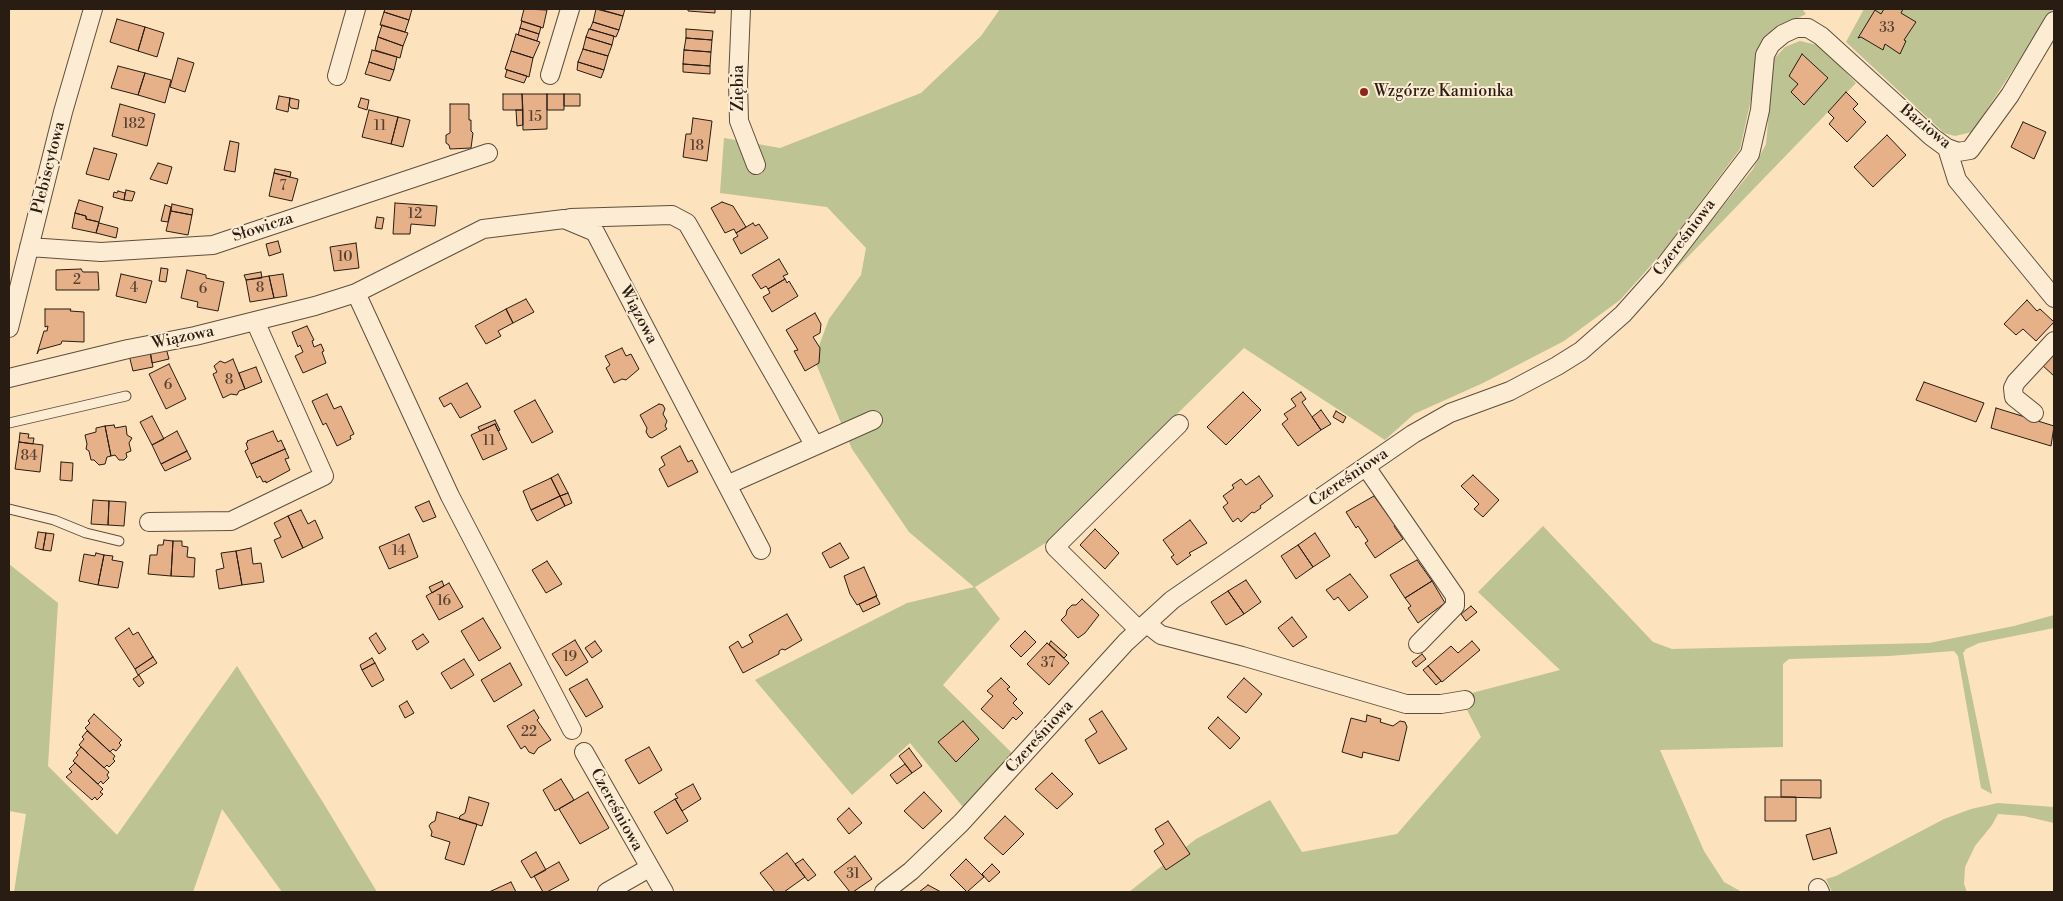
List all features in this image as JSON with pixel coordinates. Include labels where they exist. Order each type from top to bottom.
[{"type":"street","name":"Plebiscytowa","points":[[9,328],[63,112],[93,9]]},
{"type":"street","points":[[337,76],[356,9]]},
{"type":"street","points":[[550,75],[570,9]]},
{"type":"street","name":"Ziębia","points":[[741,9],[738,82],[739,121],[756,165]]},
{"type":"street","name":"Baziowa","points":[[1765,56],[1771,44],[1783,34],[1796,28],[1808,28],[1821,36],[1932,137],[1947,148],[1958,152],[1970,150],[2010,95],[2054,21]]},
{"type":"street","name":"Czereśniowa","points":[[884,892],[911,871],[961,823],[1126,642],[1172,600],[1413,434],[1450,413],[1510,391],[1565,361],[1602,334],[1641,296],[1750,154],[1760,110],[1765,56]]},
{"type":"street","points":[[1947,148],[1957,180],[2054,298]]},
{"type":"street","name":"Słowicza","points":[[29,247],[101,252],[213,245],[488,153]]},
{"type":"street","points":[[564,219],[672,215],[686,223],[815,446]]},
{"type":"street","name":"Wiązowa","points":[[9,378],[128,349],[195,336],[356,294],[483,229],[564,219],[595,232],[761,550]]},
{"type":"street","points":[[356,294],[450,496],[572,730]]},
{"type":"street","points":[[149,522],[231,521],[324,476],[255,321]]},
{"type":"street","points":[[2034,413],[2014,397],[2013,388],[2016,382],[2054,341]]},
{"type":"street","points":[[727,485],[873,420]]},
{"type":"street","points":[[1179,424],[1054,547],[1143,627],[1161,635],[1242,656],[1406,704],[1441,704],[1465,700]]},
{"type":"street","points":[[1366,467],[1455,596],[1455,606],[1418,644]]},
{"type":"street","name":"Czereśniowa","points":[[584,752],[664,892]]},
{"type":"street","name":"Czereśniowa","points":[[607,892],[649,868]]},
{"type":"lane","points":[[9,423],[126,396]]},
{"type":"lane","points":[[9,509],[54,520],[86,533],[119,541]]},
{"type":"green space","points":[[1000,9],[1802,9],[1806,14],[1781,27],[1757,72],[1740,149],[1663,252],[1620,300],[1564,341],[1483,383],[1414,414],[1385,440],[1244,348],[1047,542],[975,587],[1000,619],[943,685],[1013,754],[968,813],[910,743],[852,795],[755,680],[907,603],[974,587],[909,532],[852,449],[814,359],[829,319],[861,275],[866,248],[827,207],[720,193],[724,138],[780,148],[921,93],[981,36]]},
{"type":"green space","points":[[1864,9],[2053,9],[1972,132],[1955,136],[1944,133],[1846,42]]},
{"type":"green space","points":[[1800,41],[1817,45],[1856,83],[1652,294],[1753,169],[1766,144],[1774,59],[1785,47]]},
{"type":"green space","points":[[1543,526],[1653,642],[1672,649],[1929,643],[2014,626],[2054,615],[2054,628],[1979,643],[1966,649],[1963,653],[1992,794],[1981,788],[1958,656],[1954,651],[1889,656],[1789,659],[1783,664],[1783,747],[1660,750],[1704,851],[1724,882],[1742,892],[1129,892],[1196,839],[1270,800],[1302,852],[1397,834],[1481,737],[1465,706],[1468,694],[1560,670],[1478,592]]},
{"type":"green space","points":[[9,564],[58,603],[48,766],[117,835],[237,666],[377,892],[282,892],[222,809],[193,892],[14,892],[26,814],[9,811]]},
{"type":"green space","points":[[1998,803],[2054,807],[2054,823],[2024,816],[1998,814],[1992,825],[1975,846],[1965,867],[1964,884],[1967,892],[1832,892],[1826,879],[1836,876],[1944,819],[1971,809]]},
{"type":"building","points":[[385,9],[412,9],[409,20],[384,12]]},
{"type":"building","points":[[524,9],[547,10],[543,28],[521,21]]},
{"type":"building","points":[[596,9],[623,16],[619,30],[593,22]]},
{"type":"building","points":[[599,9],[625,9],[623,16]]},
{"type":"building","points":[[688,9],[715,9],[715,13],[688,11]]},
{"type":"building","points":[[1884,9],[1903,9],[1901,13],[1916,22],[1904,40],[1906,41],[1900,54],[1885,44],[1883,50],[1861,37],[1858,38],[1875,10],[1881,14]]},
{"type":"building","points":[[384,12],[409,20],[405,32],[380,25]]},
{"type":"building","points":[[117,19],[145,27],[138,51],[110,42]]},
{"type":"building","points":[[522,21],[541,27],[539,34],[520,28]]},
{"type":"building","points":[[593,22],[619,30],[616,37],[590,29]]},
{"type":"building","points":[[382,25],[408,33],[403,46],[378,37]]},
{"type":"building","points":[[145,27],[164,33],[157,57],[138,51]]},
{"type":"building","points":[[520,28],[539,34],[537,41],[518,35]]},
{"type":"building","points":[[589,29],[614,36],[612,45],[586,37]]},
{"type":"building","points":[[686,29],[713,31],[712,40],[686,38]]},
{"type":"building","points":[[516,34],[540,42],[533,58],[511,51]]},
{"type":"building","points":[[378,37],[403,46],[400,58],[375,50]]},
{"type":"building","points":[[586,37],[612,45],[608,56],[583,49]]},
{"type":"building","points":[[686,38],[712,40],[711,52],[684,50]]},
{"type":"building","points":[[583,49],[608,56],[604,70],[578,62]]},
{"type":"building","points":[[372,50],[397,57],[394,70],[369,62]]},
{"type":"building","points":[[684,50],[711,52],[710,66],[683,64]]},
{"type":"building","points":[[511,51],[533,58],[529,77],[505,69]]},
{"type":"building","points":[[1802,54],[1828,78],[1804,105],[1791,92],[1798,84],[1789,76]]},
{"type":"building","points":[[178,58],[194,63],[185,92],[170,87]]},
{"type":"building","points":[[369,62],[394,70],[390,81],[365,74]]},
{"type":"building","points":[[578,62],[604,70],[601,78],[577,70]]},
{"type":"building","points":[[683,64],[710,66],[710,74],[683,72]]},
{"type":"building","points":[[118,66],[145,73],[138,95],[111,88]]},
{"type":"building","points":[[507,70],[527,76],[524,83],[505,77]]},
{"type":"building","points":[[145,73],[171,80],[165,103],[138,95]]},
{"type":"building","points":[[1846,92],[1858,104],[1853,109],[1866,122],[1847,142],[1829,124],[1834,118],[1828,112]]},
{"type":"building","points":[[503,94],[522,94],[523,110],[503,110]]},
{"type":"building","points":[[522,94],[547,94],[547,129],[523,130]]},
{"type":"building","points":[[547,94],[564,94],[564,110],[547,110]]},
{"type":"building","points":[[564,94],[580,94],[580,106],[564,106]]},
{"type":"building","points":[[279,96],[290,98],[288,112],[276,109]]},
{"type":"building","points":[[290,98],[299,100],[298,109],[291,108],[289,105]]},
{"type":"building","points":[[361,98],[369,100],[367,110],[358,107]]},
{"type":"building","points":[[120,104],[155,114],[147,146],[112,136]]},
{"type":"building","points":[[450,104],[469,104],[469,120],[471,120],[471,131],[473,133],[471,148],[450,149],[446,143],[446,135],[450,133]]},
{"type":"building","points":[[369,110],[398,117],[391,144],[362,137]]},
{"type":"building","points":[[516,110],[523,110],[523,125],[517,126]]},
{"type":"building","points":[[398,117],[410,120],[403,147],[391,144]]},
{"type":"building","points":[[693,118],[712,121],[707,161],[683,157],[686,134],[691,134]]},
{"type":"building","points":[[2023,122],[2046,132],[2034,159],[2011,147]]},
{"type":"building","points":[[1887,135],[1906,155],[1873,187],[1854,167]]},
{"type":"building","points":[[230,141],[239,143],[235,172],[224,170]]},
{"type":"building","points":[[94,148],[117,154],[109,180],[86,174]]},
{"type":"building","points":[[158,163],[172,167],[167,184],[150,179]]},
{"type":"building","points":[[275,169],[291,172],[290,177],[274,173]]},
{"type":"building","points":[[274,173],[298,179],[292,201],[269,196]]},
{"type":"building","points":[[126,190],[135,192],[132,201],[124,200]]},
{"type":"building","points":[[118,191],[125,193],[124,200],[113,197],[114,192],[117,193]]},
{"type":"building","points":[[79,200],[103,207],[99,222],[86,219],[86,216],[75,213]]},
{"type":"building","points":[[722,202],[733,206],[746,227],[736,233],[734,229],[725,233],[711,208]]},
{"type":"building","points":[[395,203],[437,206],[435,226],[411,224],[410,234],[393,234]]},
{"type":"building","points":[[172,204],[193,209],[192,215],[171,211]]},
{"type":"building","points":[[165,205],[171,207],[168,222],[161,221]]},
{"type":"building","points":[[171,211],[192,215],[188,235],[166,231]]},
{"type":"building","points":[[75,213],[86,216],[86,219],[99,222],[96,233],[72,228]]},
{"type":"building","points":[[377,217],[384,218],[382,229],[375,228]]},
{"type":"building","points":[[99,223],[118,228],[116,238],[96,233]]},
{"type":"building","points":[[753,223],[755,226],[759,224],[768,238],[741,254],[733,239],[738,236],[736,233]]},
{"type":"building","points":[[278,241],[281,252],[269,256],[266,244]]},
{"type":"building","points":[[356,243],[359,268],[334,271],[330,247]]},
{"type":"building","points":[[779,259],[788,274],[783,276],[785,279],[768,289],[766,286],[761,289],[752,275]]},
{"type":"building","points":[[161,268],[168,269],[166,282],[159,281]]},
{"type":"building","points":[[81,269],[83,272],[98,272],[99,290],[56,290],[56,270]]},
{"type":"building","points":[[187,270],[206,275],[206,278],[224,282],[218,311],[197,307],[198,302],[181,298]]},
{"type":"building","points":[[261,272],[262,278],[246,280],[244,275]]},
{"type":"building","points":[[121,274],[152,281],[146,303],[116,296]]},
{"type":"building","points":[[283,274],[287,296],[274,298],[269,276]]},
{"type":"building","points":[[269,276],[274,298],[250,302],[246,280]]},
{"type":"building","points":[[785,279],[787,283],[789,281],[798,296],[772,312],[763,297],[770,293],[768,289]]},
{"type":"building","points":[[526,299],[534,312],[513,323],[506,309]]},
{"type":"building","points":[[2027,300],[2037,311],[2040,309],[2054,322],[2036,341],[2023,329],[2016,335],[2004,324]]},
{"type":"building","points":[[45,309],[71,309],[70,311],[84,312],[84,342],[62,341],[61,344],[39,350],[37,354],[44,331],[47,331],[48,326],[45,327]]},
{"type":"building","points":[[506,309],[513,323],[498,331],[501,336],[486,344],[475,326]]},
{"type":"building","points":[[815,313],[821,324],[820,333],[813,337],[820,348],[819,363],[805,371],[794,351],[798,350],[786,330]]},
{"type":"building","points":[[307,326],[314,340],[312,341],[314,347],[321,344],[326,363],[303,373],[295,356],[303,352],[300,345],[298,347],[292,332]]},
{"type":"building","points":[[166,348],[169,359],[152,363],[150,351]]},
{"type":"building","points":[[622,348],[626,356],[631,354],[639,369],[626,380],[622,379],[614,383],[606,368],[610,365],[605,356]]},
{"type":"building","points":[[150,351],[153,367],[133,371],[129,355]]},
{"type":"building","points":[[2054,352],[2054,376],[2041,364]]},
{"type":"building","points":[[233,359],[245,389],[239,391],[237,395],[231,394],[223,398],[213,374],[217,372],[214,366],[220,361],[225,363]]},
{"type":"building","points":[[169,364],[186,399],[166,409],[149,374]]},
{"type":"building","points":[[256,367],[262,382],[245,389],[239,373]]},
{"type":"building","points":[[1924,382],[1984,403],[1976,422],[1916,400]]},
{"type":"building","points":[[467,383],[481,407],[460,418],[451,403],[444,407],[439,398]]},
{"type":"building","points":[[1243,392],[1261,410],[1226,445],[1207,427]]},
{"type":"building","points":[[1301,392],[1306,399],[1302,402],[1321,430],[1298,446],[1282,424],[1288,419],[1284,414],[1296,406],[1291,399]]},
{"type":"building","points":[[327,394],[334,409],[341,406],[354,434],[350,436],[351,439],[337,446],[326,423],[323,425],[312,401]]},
{"type":"building","points":[[535,400],[553,432],[532,443],[514,411]]},
{"type":"building","points":[[659,404],[663,405],[665,409],[663,414],[667,421],[665,426],[667,429],[652,438],[646,432],[647,428],[640,415]]},
{"type":"building","points":[[1996,408],[2054,426],[2051,446],[1991,428]]},
{"type":"building","points":[[1321,410],[1331,424],[1321,430],[1312,417]]},
{"type":"building","points":[[1336,411],[1346,417],[1343,423],[1333,417]]},
{"type":"building","points":[[152,416],[164,439],[152,445],[140,422]]},
{"type":"building","points":[[495,420],[500,430],[498,431],[495,424],[480,431],[478,427]]},
{"type":"building","points":[[495,424],[507,449],[483,460],[471,435]]},
{"type":"building","points":[[114,425],[115,428],[126,426],[127,435],[132,438],[129,443],[131,451],[126,453],[127,457],[124,460],[119,460],[115,455],[111,456],[105,426]]},
{"type":"building","points":[[105,426],[111,456],[107,457],[105,464],[99,465],[94,460],[91,460],[89,451],[86,449],[85,435],[96,432],[96,428]]},
{"type":"building","points":[[177,431],[187,451],[161,464],[152,445]]},
{"type":"building","points":[[273,431],[278,442],[281,440],[285,449],[251,464],[245,451],[248,449],[247,441]]},
{"type":"building","points":[[20,433],[29,434],[28,438],[34,438],[33,444],[19,442]]},
{"type":"building","points":[[19,442],[43,445],[40,472],[15,469]]},
{"type":"building","points":[[680,446],[688,462],[692,460],[698,472],[668,487],[659,469],[665,465],[661,457]]},
{"type":"building","points":[[285,449],[289,458],[285,459],[290,470],[266,483],[266,481],[263,482],[260,476],[257,478],[251,464]]},
{"type":"building","points":[[187,451],[191,459],[165,471],[161,464]]},
{"type":"building","points":[[61,462],[73,463],[72,481],[60,480]]},
{"type":"building","points":[[558,474],[568,493],[560,496],[551,478]]},
{"type":"building","points":[[1473,475],[1499,500],[1483,517],[1474,509],[1479,504],[1461,486]]},
{"type":"building","points":[[1259,476],[1273,496],[1260,506],[1261,508],[1254,513],[1252,512],[1241,522],[1238,518],[1233,522],[1223,507],[1228,503],[1223,496],[1234,488],[1232,485],[1241,479],[1246,485]]},
{"type":"building","points":[[551,478],[560,496],[531,510],[523,491]]},
{"type":"building","points":[[568,493],[572,503],[565,506],[560,496]]},
{"type":"building","points":[[560,496],[565,506],[537,521],[531,510]]},
{"type":"building","points":[[1374,496],[1403,539],[1375,558],[1365,543],[1368,541],[1358,526],[1356,528],[1346,512]]},
{"type":"building","points":[[93,500],[109,501],[108,525],[91,524]]},
{"type":"building","points":[[109,501],[126,502],[124,526],[108,525]]},
{"type":"building","points":[[429,501],[436,517],[423,522],[415,507]]},
{"type":"building","points":[[301,510],[308,524],[315,520],[323,538],[303,548],[288,516]]},
{"type":"building","points":[[288,516],[303,548],[282,558],[274,540],[281,537],[274,523]]},
{"type":"building","points":[[1190,520],[1207,543],[1189,553],[1191,555],[1177,565],[1171,557],[1174,555],[1163,540]]},
{"type":"building","points":[[1095,529],[1119,553],[1105,569],[1080,545]]},
{"type":"building","points":[[38,532],[46,533],[43,550],[35,548]]},
{"type":"building","points":[[46,533],[54,534],[51,551],[43,550]]},
{"type":"building","points":[[1315,533],[1330,556],[1313,567],[1298,545]]},
{"type":"building","points":[[409,534],[418,557],[389,569],[379,547]]},
{"type":"building","points":[[164,540],[173,541],[171,576],[148,574],[150,555],[157,555],[158,545],[163,545]]},
{"type":"building","points":[[173,541],[182,541],[182,546],[188,547],[187,557],[195,558],[194,577],[171,576]]},
{"type":"building","points":[[840,543],[849,558],[830,568],[822,553]]},
{"type":"building","points":[[1298,545],[1313,567],[1296,579],[1281,556]]},
{"type":"building","points":[[251,548],[253,564],[261,563],[264,582],[242,585],[236,551]]},
{"type":"building","points":[[236,551],[242,585],[219,589],[216,570],[224,568],[221,553]]},
{"type":"building","points":[[96,553],[104,555],[98,585],[79,581],[84,554],[95,556]]},
{"type":"building","points":[[104,555],[113,556],[112,560],[123,562],[118,588],[98,585]]},
{"type":"building","points":[[1417,560],[1432,581],[1405,598],[1390,575]]},
{"type":"building","points":[[547,561],[562,584],[546,593],[532,570]]},
{"type":"building","points":[[864,567],[877,596],[857,605],[850,594],[844,576]]},
{"type":"building","points":[[1350,574],[1368,597],[1349,611],[1338,597],[1334,600],[1326,590]]},
{"type":"building","points":[[1246,580],[1261,602],[1244,614],[1228,591]]},
{"type":"building","points":[[442,581],[444,586],[432,593],[429,587]]},
{"type":"building","points":[[1432,581],[1445,603],[1418,623],[1408,608],[1411,606],[1405,598]]},
{"type":"building","points":[[449,583],[463,607],[439,620],[426,596]]},
{"type":"building","points":[[1228,591],[1244,614],[1226,625],[1211,602]]},
{"type":"building","points":[[876,596],[880,604],[863,612],[859,604]]},
{"type":"building","points":[[1082,599],[1099,615],[1085,633],[1078,638],[1061,620],[1072,605],[1076,605]]},
{"type":"building","points":[[1471,606],[1477,612],[1466,621],[1461,614]]},
{"type":"building","points":[[787,614],[802,640],[785,650],[782,649],[779,651],[779,654],[743,673],[729,647],[738,641],[742,648],[753,642],[749,635]]},
{"type":"building","points":[[1292,617],[1307,637],[1293,647],[1278,628]]},
{"type":"building","points":[[483,618],[501,648],[479,661],[461,631]]},
{"type":"building","points":[[129,628],[133,635],[138,632],[153,657],[135,669],[115,638]]},
{"type":"building","points":[[1025,631],[1036,642],[1021,657],[1010,646]]},
{"type":"building","points":[[376,633],[386,649],[379,654],[369,638]]},
{"type":"building","points":[[423,634],[429,642],[417,650],[412,641]]},
{"type":"building","points":[[575,640],[588,662],[566,676],[552,654]]},
{"type":"building","points":[[595,641],[602,651],[592,658],[585,648]]},
{"type":"building","points":[[1051,641],[1067,655],[1064,658],[1049,644]]},
{"type":"building","points":[[1472,641],[1480,650],[1442,682],[1428,666],[1451,646],[1458,653]]},
{"type":"building","points":[[1047,643],[1069,663],[1049,685],[1027,664]]},
{"type":"building","points":[[1422,654],[1426,659],[1416,667],[1412,662]]},
{"type":"building","points":[[153,657],[157,663],[138,675],[135,669]]},
{"type":"building","points":[[372,658],[375,663],[362,670],[360,665]]},
{"type":"building","points":[[464,659],[474,675],[451,689],[441,673]]},
{"type":"building","points":[[375,663],[384,680],[372,687],[362,670]]},
{"type":"building","points":[[510,663],[522,685],[494,702],[481,680]]},
{"type":"building","points":[[1428,666],[1441,681],[1436,685],[1423,670]]},
{"type":"building","points":[[139,675],[144,683],[139,687],[133,679]]},
{"type":"building","points":[[1001,678],[1010,687],[1007,689],[1017,699],[1013,703],[1023,713],[1016,720],[1013,717],[1003,729],[981,709],[993,696],[987,691]]},
{"type":"building","points":[[1244,678],[1262,694],[1246,713],[1227,697]]},
{"type":"building","points":[[587,679],[603,707],[586,717],[569,689]]},
{"type":"building","points":[[407,701],[414,713],[405,718],[399,706]]},
{"type":"building","points":[[534,710],[539,718],[537,720],[551,740],[538,748],[534,754],[529,752],[525,746],[521,749],[507,726]]},
{"type":"building","points":[[1102,711],[1127,749],[1099,764],[1085,740],[1097,732],[1089,719]]},
{"type":"building","points":[[94,714],[122,740],[119,743],[121,745],[116,751],[113,749],[110,752],[85,728],[90,723],[88,721]]},
{"type":"building","points":[[1367,715],[1381,719],[1380,722],[1393,726],[1400,721],[1405,722],[1407,727],[1399,761],[1363,752],[1362,758],[1342,752],[1351,718],[1366,722]]},
{"type":"building","points":[[1218,717],[1240,738],[1230,749],[1208,728]]},
{"type":"building","points":[[963,721],[979,739],[956,762],[938,742]]},
{"type":"building","points":[[87,731],[115,756],[113,759],[115,761],[109,767],[107,765],[104,768],[79,745]]},
{"type":"building","points":[[81,747],[109,772],[107,775],[109,778],[103,784],[101,781],[98,784],[73,761]]},
{"type":"building","points":[[649,747],[662,770],[639,784],[625,760]]},
{"type":"building","points":[[909,748],[922,766],[912,773],[899,756]]},
{"type":"building","points":[[75,763],[103,789],[100,792],[103,794],[97,800],[95,797],[92,800],[66,777],[72,772],[69,769]]},
{"type":"building","points":[[905,764],[912,773],[897,784],[890,775]]},
{"type":"building","points":[[1052,773],[1073,794],[1057,809],[1035,789]]},
{"type":"building","points":[[561,779],[574,800],[555,811],[543,790]]},
{"type":"building","points":[[1781,780],[1821,780],[1821,798],[1781,797]]},
{"type":"building","points":[[693,784],[701,799],[682,811],[675,799],[678,798],[675,794]]},
{"type":"building","points":[[588,792],[609,828],[580,844],[559,809]]},
{"type":"building","points":[[924,792],[942,811],[923,829],[904,811]]},
{"type":"building","points":[[469,797],[489,803],[482,826],[459,819],[465,813]]},
{"type":"building","points":[[1765,797],[1796,797],[1796,821],[1765,821]]},
{"type":"building","points":[[675,799],[688,821],[667,834],[654,812]]},
{"type":"building","points":[[849,808],[862,823],[849,834],[837,819]]},
{"type":"building","points":[[437,812],[477,824],[464,865],[445,859],[450,842],[431,836],[432,832],[429,826],[435,821]]},
{"type":"building","points":[[1005,816],[1024,834],[1003,855],[984,838]]},
{"type":"building","points":[[1168,821],[1190,854],[1166,870],[1154,851],[1164,844],[1155,829]]},
{"type":"building","points":[[1830,828],[1837,853],[1813,860],[1806,835]]},
{"type":"building","points":[[536,852],[546,870],[531,878],[521,861]]},
{"type":"building","points":[[787,853],[805,877],[784,892],[775,892],[760,873]]},
{"type":"building","points":[[855,856],[872,879],[853,892],[850,892],[834,872]]},
{"type":"building","points":[[803,859],[816,875],[808,881],[795,864]]},
{"type":"building","points":[[966,859],[984,877],[967,892],[950,875]]},
{"type":"building","points":[[559,862],[569,880],[547,892],[543,892],[534,876]]},
{"type":"building","points":[[992,864],[1000,872],[989,882],[982,874]]},
{"type":"building","points":[[511,882],[516,892],[489,892]]},
{"type":"building","points":[[928,885],[941,892],[919,892]]},
{"type":"place","name":"Wzgórze Kamionka","points":[[1364,92]]}]
